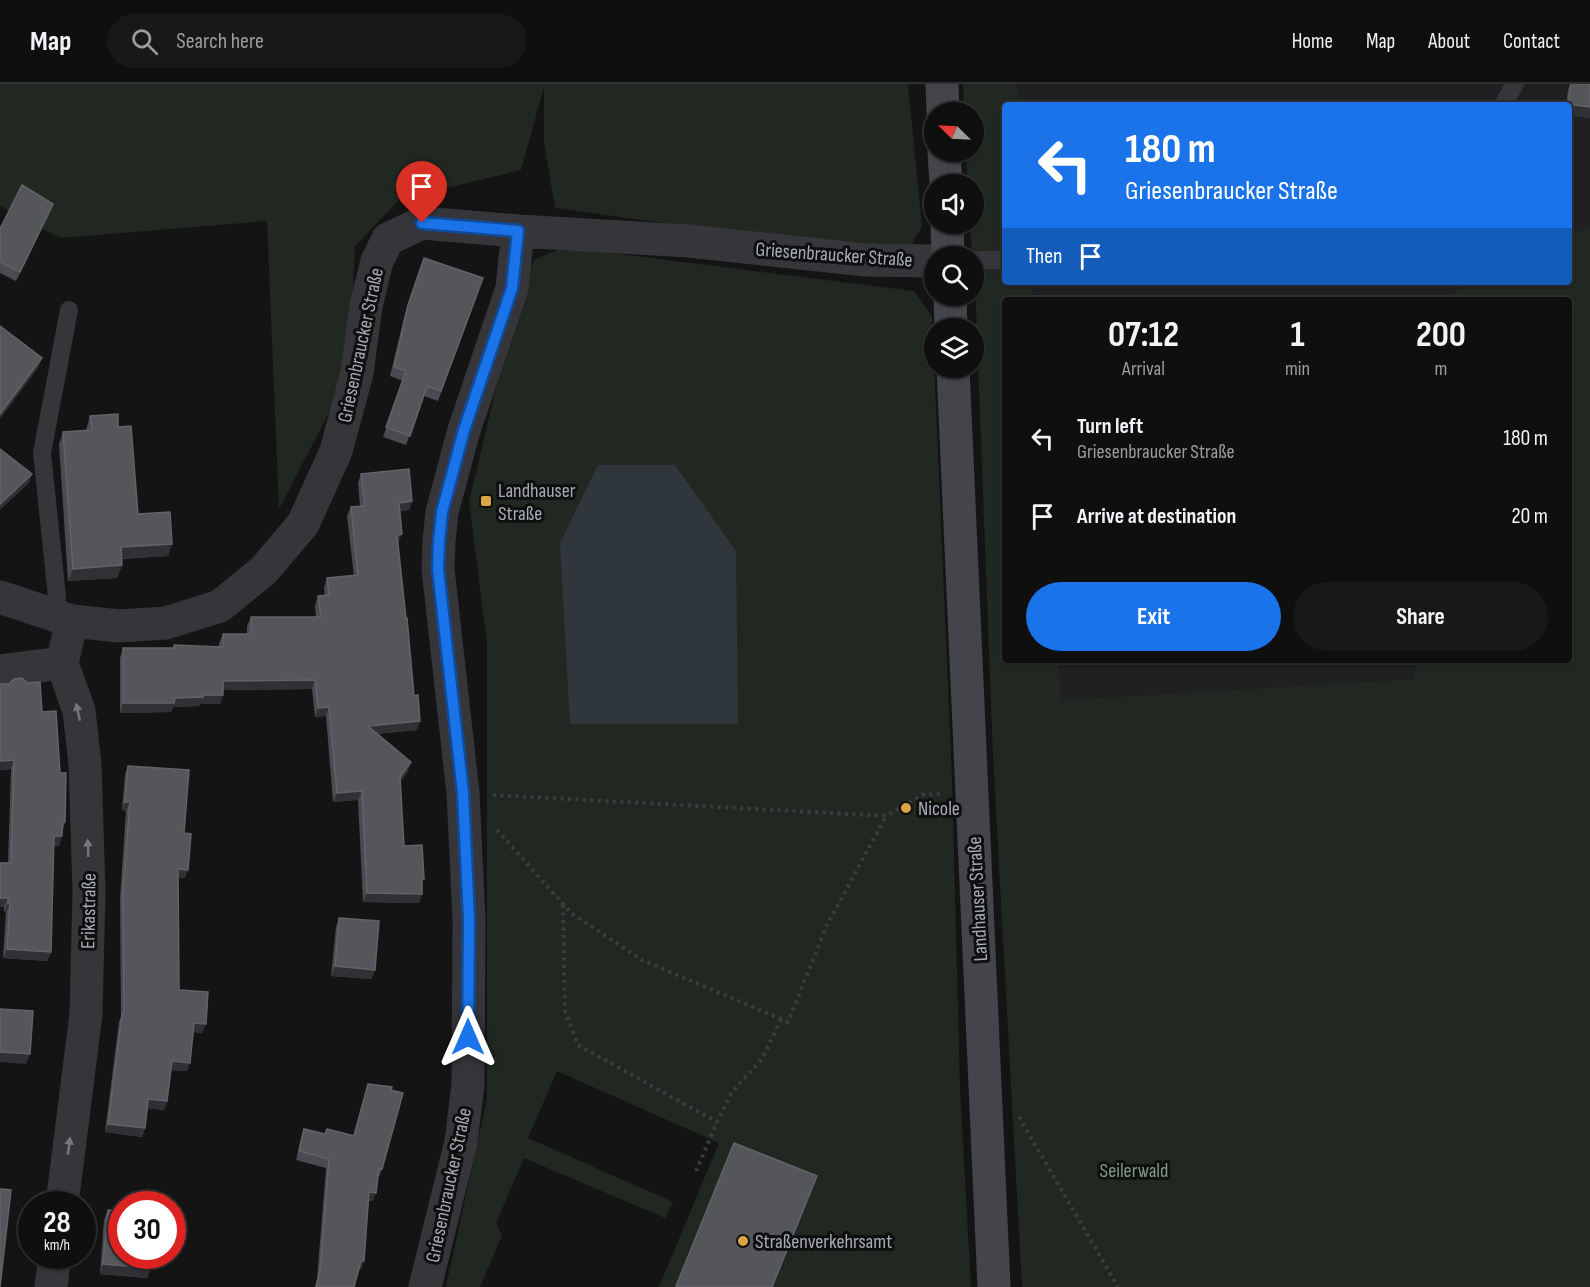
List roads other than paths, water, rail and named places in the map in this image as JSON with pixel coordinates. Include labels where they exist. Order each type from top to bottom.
[{"type":"main road","points":[[942,84],[943,102]]},
{"type":"main road","name":"Landhauser Straße","points":[[953,378],[994,1287]]},
{"type":"street","name":"Griesenbraucker Straße","points":[[0,597],[61,618],[119,626],[166,624],[220,606],[264,570],[303,524],[336,451],[357,373],[366,306],[377,261],[388,239],[422,223],[689,241],[865,260],[924,261]]},
{"type":"street","name":"Griesenbraucker Straße","points":[[425,1287],[461,1142],[468,1084],[469,919],[463,793],[438,569],[439,541],[442,512],[464,430],[512,288],[518,231]]},
{"type":"street","points":[[0,671],[62,663],[61,618]]},
{"type":"street","name":"Erikastraße","points":[[62,663],[79,711],[85,764],[89,891],[86,1014],[64,1191]]},
{"type":"street","points":[[51,1287],[53,1269]]},
{"type":"lane","points":[[1505,102],[1515,84]]},
{"type":"lane","points":[[984,260],[1002,260]]},
{"type":"lane","points":[[61,618],[42,453],[69,310]]},
{"type":"place","name":"Landhauser Straße","points":[[486,501]]},
{"type":"place","name":"Nicole","points":[[906,808]]},
{"type":"place","name":"Straßenverkehrsamt","points":[[743,1241]]},
{"type":"park label","name":"Seilerwald","points":[[1134,1170]]}]
